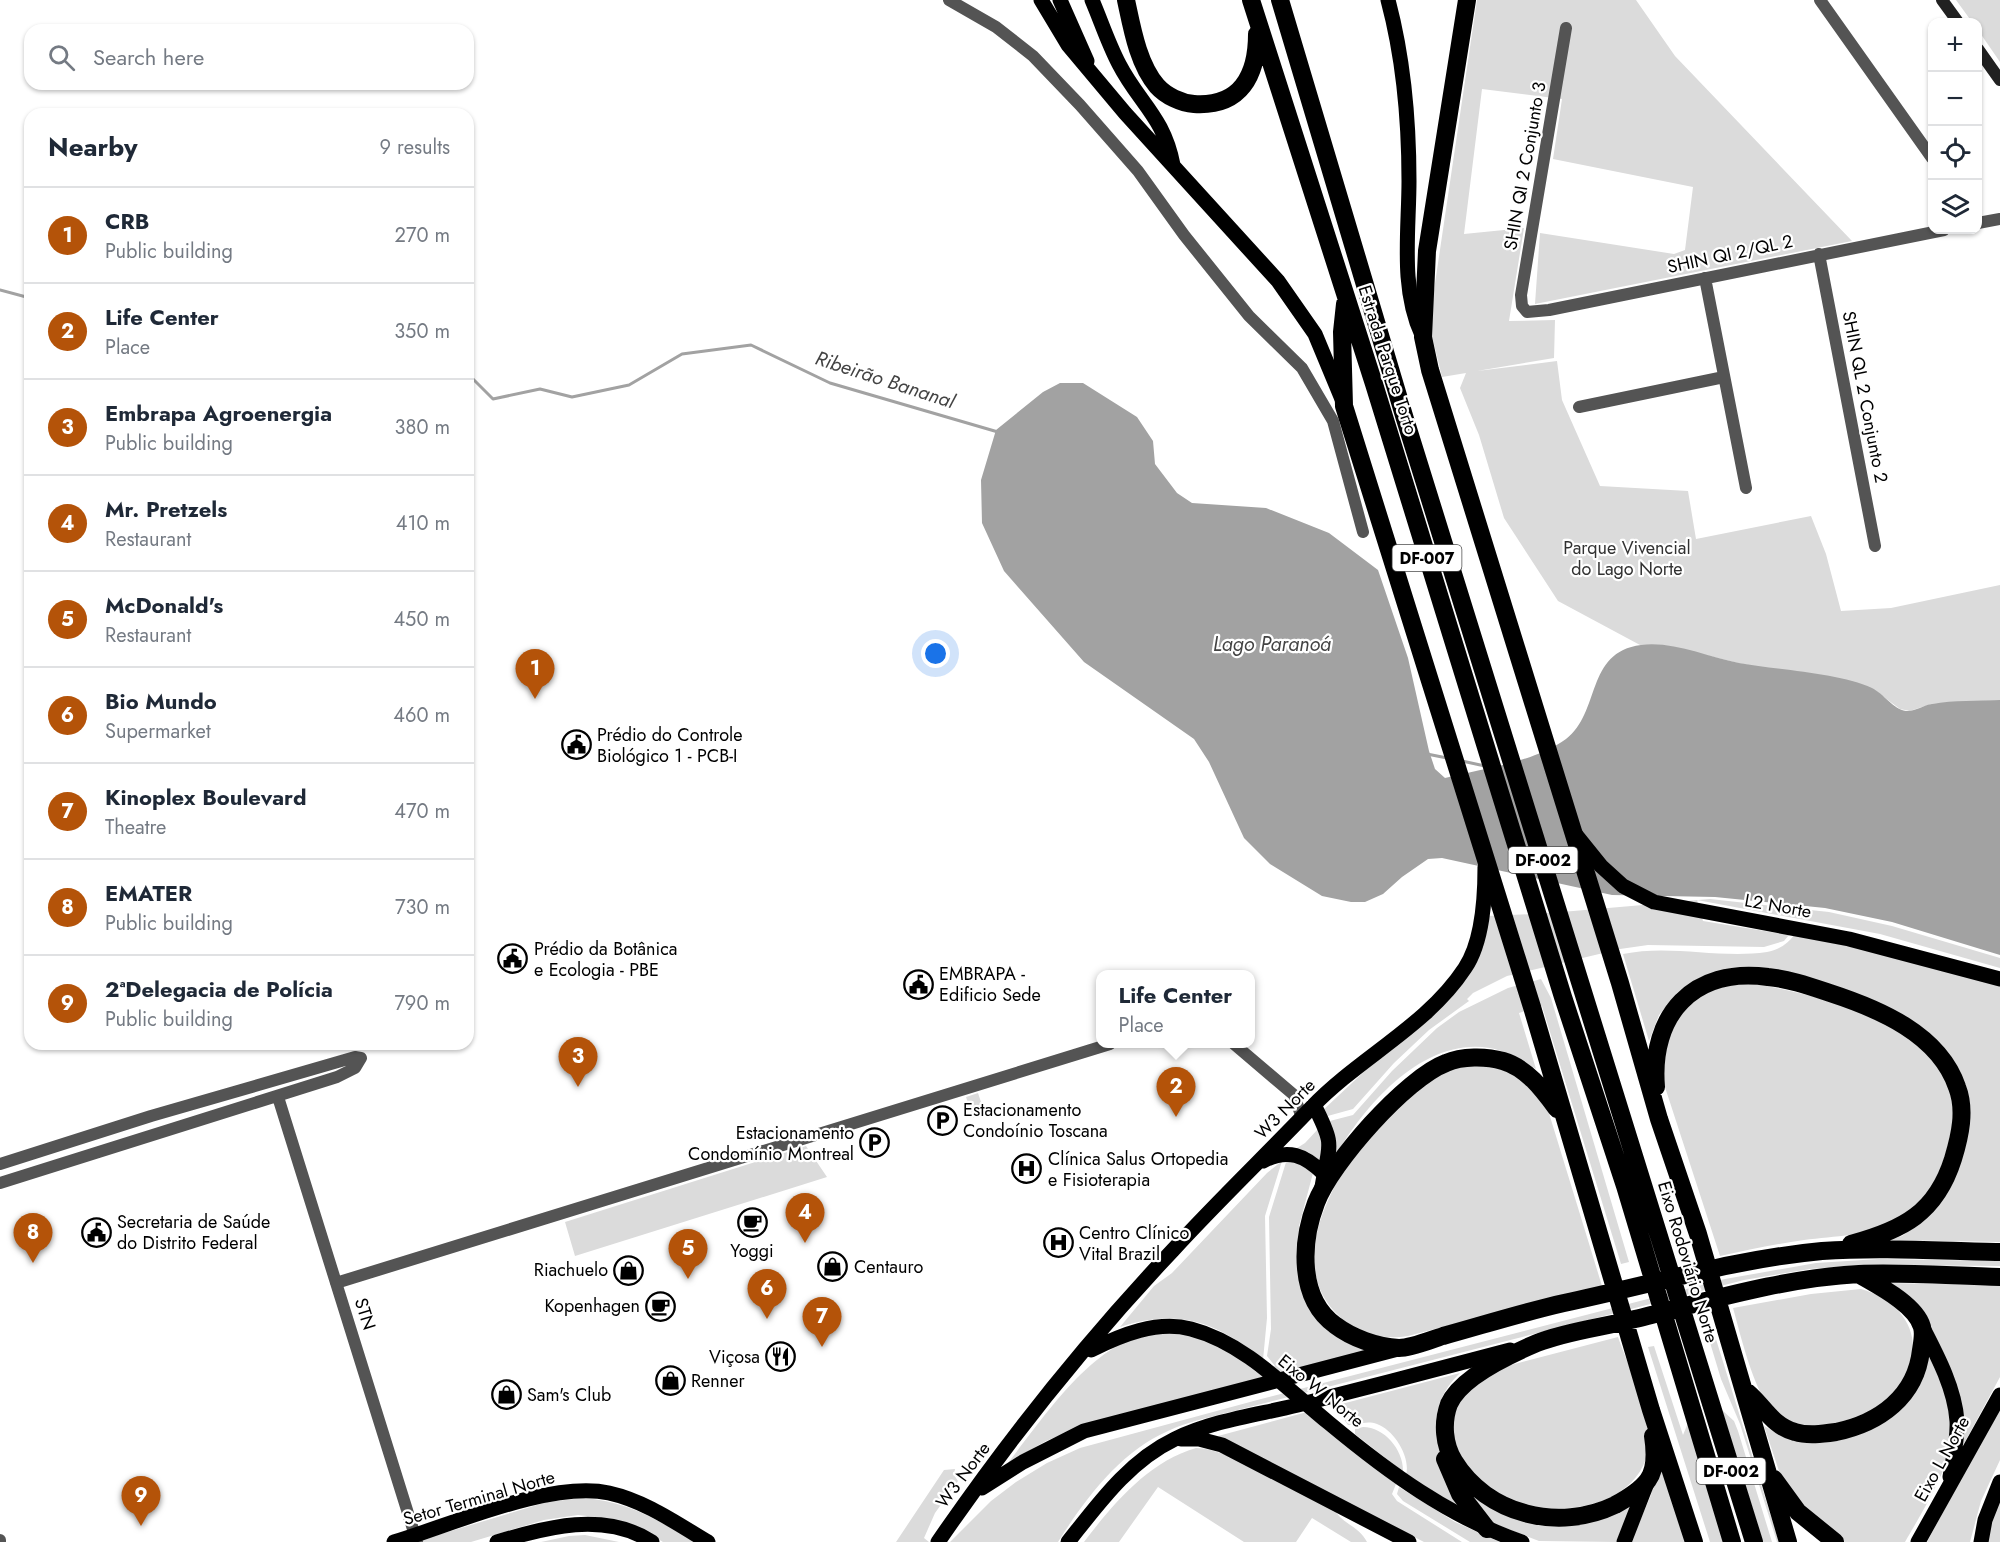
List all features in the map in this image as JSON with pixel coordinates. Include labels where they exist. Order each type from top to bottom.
[{"type":"highway","points":[[1126,0],[1139,49],[1149,74],[1158,87],[1172,98],[1206,105],[1236,94],[1246,83],[1256,57],[1254,9]]},
{"type":"highway","name":"Estrada Parque Torto","points":[[1280,0],[1405,418],[1501,727]]},
{"type":"highway","points":[[1467,0],[1427,251],[1423,337],[1430,370],[1620,984],[1659,1119],[1698,1234],[1788,1542]]},
{"type":"highway","name":"Estrada Parque Torto","points":[[1254,9],[1481,733]]},
{"type":"highway","points":[[1346,298],[1342,332],[1344,406],[1532,1008],[1634,1354],[1694,1542]]},
{"type":"highway","name":"Eixo Rodoviário Norte","points":[[1501,727],[1584,993],[1689,1404],[1731,1542]]},
{"type":"highway","name":"Eixo Rodoviário Norte","points":[[1481,733],[1563,997],[1634,1185],[1708,1399],[1754,1542]]},
{"type":"highway","points":[[1565,1121],[1544,1092],[1513,1065],[1492,1058],[1452,1060],[1419,1078],[1360,1136],[1320,1193],[1309,1230],[1305,1267],[1309,1288],[1317,1305],[1332,1323],[1356,1338],[1401,1348],[1551,1306],[1739,1263],[1825,1251],[1877,1237],[1902,1226],[1926,1208],[1942,1187],[1960,1130],[1960,1097],[1953,1076],[1934,1049],[1892,1019],[1836,995],[1767,976],[1738,976],[1724,978],[1696,988],[1675,1007],[1665,1021],[1656,1062],[1659,1119]]},
{"type":"highway","points":[[1825,1251],[2000,1252]]},
{"type":"highway","points":[[1743,1388],[1774,1421],[1796,1433],[1817,1434],[1854,1427],[1887,1410],[1906,1393],[1920,1360],[1923,1328],[1916,1317],[1895,1296],[1859,1274]]},
{"type":"highway","points":[[1487,1529],[1467,1505],[1452,1480],[1443,1450],[1448,1408],[1460,1388],[1477,1374],[1539,1342],[1759,1289],[1859,1274],[2000,1277]]},
{"type":"highway","points":[[1445,1432],[1452,1458],[1477,1489],[1511,1509],[1532,1515],[1568,1518],[1590,1514],[1620,1502],[1648,1480],[1654,1463],[1651,1410]]},
{"type":"highway","points":[[1763,1462],[1798,1512],[1835,1542]]},
{"type":"main road","points":[[1041,0],[1051,21],[1093,75],[1262,261],[1296,305],[1315,334],[1344,406]]},
{"type":"main road","points":[[1060,0],[1093,75]]},
{"type":"main road","points":[[1092,0],[1119,64],[1150,107],[1165,134],[1173,165]]},
{"type":"main road","points":[[1389,0],[1400,43],[1406,84],[1408,264],[1414,310],[1423,337]]},
{"type":"main road","name":"L2 Norte","points":[[1573,832],[1601,866],[1623,886],[1639,896],[1691,911],[1849,939],[2000,979]]},
{"type":"main road","name":"W3 Norte","points":[[938,1542],[968,1497],[1083,1354],[1172,1250],[1314,1105],[1363,1061],[1432,1007],[1467,965],[1480,927],[1485,899],[1485,861]]},
{"type":"main road","points":[[1314,1105],[1330,1141],[1331,1152],[1320,1193]]},
{"type":"main road","points":[[1256,1165],[1288,1153],[1304,1156],[1324,1174]]},
{"type":"main road","name":"Eixo W Norte","points":[[1083,1354],[1121,1336],[1165,1327],[1189,1328],[1214,1336],[1256,1363],[1401,1480],[1435,1502],[1487,1529],[1522,1542]]},
{"type":"main road","points":[[1923,1328],[1950,1390],[1957,1418],[1956,1440],[1948,1488]]},
{"type":"main road","points":[[1068,1542],[1109,1490],[1141,1461],[1175,1439],[1218,1423],[1412,1377],[1539,1342]]},
{"type":"main road","points":[[968,1497],[1023,1462],[1084,1431],[1401,1348]]},
{"type":"main road","name":"Eixo L Norte","points":[[1918,1542],[2000,1395]]},
{"type":"main road","points":[[1175,1439],[1199,1439],[1222,1446],[1409,1542]]},
{"type":"main road","points":[[1624,1542],[1648,1480]]},
{"type":"main road","points":[[1980,1542],[1985,1520],[2000,1482]]},
{"type":"main road","name":"Setor Terminal Norte","points":[[394,1542],[416,1539],[548,1495],[589,1491],[615,1495],[654,1509],[708,1542]]},
{"type":"main road","points":[[497,1542],[530,1532],[593,1523],[629,1530],[651,1542]]},
{"type":"street","points":[[949,0],[996,27],[1033,56],[1138,171],[1184,235],[1249,316],[1302,368],[1333,421],[1363,532]]},
{"type":"street","points":[[1820,0],[1928,152]]},
{"type":"street","points":[[1942,0],[1955,18]]},
{"type":"street","name":"SHIN QI 2 Conjunto 3","points":[[1525,310],[1522,306],[1521,295],[1566,28]]},
{"type":"street","points":[[1982,56],[2000,80]]},
{"type":"street","points":[[1982,221],[2000,219]]},
{"type":"street","name":"SHIN QI 2/QL 2","points":[[1525,310],[1531,313],[1549,310],[1928,233]]},
{"type":"street","name":"SHIN QL 2 Conjunto 2","points":[[1819,254],[1875,546]]},
{"type":"street","points":[[1705,278],[1746,488]]},
{"type":"street","points":[[1579,407],[1724,377]]},
{"type":"street","points":[[336,1283],[1097,1048]]},
{"type":"street","points":[[1239,1048],[1294,1095],[1314,1105]]},
{"type":"street","points":[[0,1164],[244,1089],[362,1058],[360,1064],[348,1072],[278,1097],[0,1183]]},
{"type":"street","points":[[1294,1095],[1302,1118]]},
{"type":"street","name":"STN","points":[[278,1097],[416,1539]]},
{"type":"green space","name":"Parque Vivencial do Lago Norte","points":[[1477,0],[1636,0],[1675,56],[1852,241],[1535,304],[1540,233],[1674,254],[1685,250],[1693,187],[1553,159],[1562,99],[1482,89],[1464,234],[1524,228],[1509,321],[1555,320],[1554,358],[1477,371],[1557,361],[1562,400],[1600,486],[1688,491],[1696,539],[1811,516],[1826,554],[1841,611],[1891,608],[2000,585],[2000,700],[1931,704],[1910,711],[1900,709],[1873,689],[1738,663],[1669,646],[1640,645],[1558,601],[1504,518],[1479,435],[1460,388],[1466,373],[1442,377],[1429,324]]},
{"type":"green space","points":[[1956,0],[2000,0],[2000,62],[1982,36],[1982,18],[1969,18]]},
{"type":"green space","points":[[1710,899],[1829,912],[1892,926],[2000,958],[2000,968],[1880,934],[1697,900]]},
{"type":"green space","points":[[1697,900],[1703,921],[1789,935],[1784,941],[1764,947],[1648,945],[1620,949],[1507,976],[1473,993],[1467,999],[1469,1001],[1429,1030],[1394,1063],[1353,1109],[1324,1117],[1321,1112],[1369,1067],[1436,1013],[1486,916]]},
{"type":"green space","points":[[1794,935],[1868,950],[2000,986],[2000,1242],[1888,1240],[1902,1236],[1924,1220],[1968,1114],[1916,1027],[1732,968],[1701,977],[1677,993],[1659,1015],[1649,1041],[1623,954],[1659,950],[1731,954],[1767,952],[1782,946]]},
{"type":"green space","points":[[1541,979],[1551,998],[1629,1262],[1621,1264],[1542,1006],[1519,1013],[1536,1069],[1496,1049],[1465,1047],[1441,1053],[1418,1064],[1377,1099],[1360,1119],[1333,1160],[1326,1122],[1353,1115],[1392,1071],[1437,1028],[1459,1012],[1508,988]]},
{"type":"green space","points":[[1747,983],[1803,994],[1867,1015],[1897,1030],[1923,1048],[1942,1069],[1953,1101],[1949,1141],[1944,1159],[1930,1189],[1907,1215],[1886,1226],[1864,1233],[1762,1247],[1720,1256],[1661,1069],[1672,1022],[1706,990]]},
{"type":"green space","points":[[1490,1064],[1522,1078],[1548,1110],[1602,1286],[1408,1336],[1390,1337],[1363,1332],[1340,1317],[1324,1298],[1316,1277],[1314,1255],[1317,1233],[1334,1188],[1371,1130],[1396,1106],[1453,1065]]},
{"type":"green space","points":[[978,1093],[985,1114],[973,1118],[966,1097]]},
{"type":"green space","points":[[1319,1128],[1322,1162],[1308,1152],[1294,1150],[1305,1143]]},
{"type":"green space","points":[[806,1146],[827,1177],[575,1256],[565,1222]]},
{"type":"green space","points":[[1295,1158],[1313,1173],[1299,1226],[1309,1303],[1385,1348],[1075,1429],[1046,1441],[1008,1463],[1059,1398],[1086,1370],[1114,1348],[1145,1334],[1178,1332],[1215,1344],[1256,1372],[1275,1366],[1267,1356],[1271,1329],[1269,1217],[1287,1159]]},
{"type":"green space","points":[[1282,1161],[1265,1216],[1267,1318],[1263,1360],[1230,1336],[1196,1322],[1161,1319],[1141,1321],[1120,1327],[1154,1286],[1172,1273],[1267,1173]]},
{"type":"green space","points":[[1879,1259],[2000,1261],[2000,1266],[1861,1265],[1810,1269],[1744,1280],[1204,1419],[1168,1431],[1134,1451],[1105,1478],[1080,1509],[1058,1542],[950,1542],[991,1501],[1016,1482],[1047,1463],[1080,1448],[1725,1279],[1816,1263]]},
{"type":"green space","points":[[1886,1283],[2000,1285],[2000,1377],[1960,1451],[1951,1385]]},
{"type":"green space","points":[[1861,1289],[1890,1303],[1901,1313],[1908,1325],[1913,1353],[1910,1368],[1902,1384],[1881,1405],[1833,1424],[1807,1428],[1794,1426],[1781,1420],[1772,1412],[1757,1385],[1733,1308],[1811,1294]]},
{"type":"green space","points":[[1711,1334],[1715,1336],[1779,1542],[1777,1542],[1740,1424],[1721,1379],[1708,1336]]},
{"type":"green space","points":[[1618,1337],[1644,1410],[1649,1440],[1648,1452],[1640,1472],[1626,1488],[1607,1499],[1586,1506],[1541,1508],[1500,1496],[1478,1479],[1464,1463],[1454,1446],[1450,1433],[1460,1393],[1503,1367]]},
{"type":"green space","points":[[1654,1346],[1683,1435],[1688,1423],[1724,1542],[1710,1542],[1648,1347]]},
{"type":"green space","points":[[1927,1352],[1943,1388],[1952,1417],[1952,1440],[1943,1470],[1905,1542],[1845,1542],[1819,1526],[1782,1480],[1764,1426],[1786,1438],[1870,1429]]},
{"type":"green space","points":[[1460,1373],[1446,1390],[1439,1407],[1436,1424],[1443,1458],[1467,1511],[1406,1475],[1404,1453],[1395,1438],[1383,1427],[1373,1423],[1348,1425],[1334,1406]]},
{"type":"green space","points":[[2000,1406],[2000,1460],[1981,1501],[1970,1542],[1927,1542]]},
{"type":"green space","points":[[1722,1410],[1734,1421],[1738,1431],[1772,1542],[1763,1542]]},
{"type":"green space","points":[[1307,1412],[1396,1484],[1392,1494],[1397,1501],[1462,1542],[1424,1542],[1218,1436]]},
{"type":"green space","points":[[1363,1427],[1379,1431],[1392,1442],[1400,1456],[1403,1472],[1355,1434],[1355,1429]]},
{"type":"green space","points":[[1196,1448],[1227,1455],[1285,1482],[1334,1509],[1341,1518],[1360,1532],[1367,1542],[1351,1542],[1312,1518],[1296,1542],[1244,1542],[1158,1487],[1119,1542],[1084,1542],[1107,1513],[1147,1474],[1162,1463]]},
{"type":"green space","points":[[1660,1449],[1689,1542],[1631,1542],[1651,1495]]},
{"type":"green space","points":[[955,1469],[954,1475],[958,1481],[935,1513],[924,1538],[929,1542],[896,1542],[944,1470]]},
{"type":"green space","points":[[1399,1487],[1455,1522],[1500,1542],[1470,1542],[1403,1501],[1397,1494]]},
{"type":"green space","points":[[1463,1489],[1524,1520],[1635,1497],[1616,1542],[1539,1541],[1493,1523]]},
{"type":"green space","points":[[2000,1493],[2000,1542],[1985,1542]]},
{"type":"green space","points":[[583,1498],[628,1507],[655,1519],[695,1542],[663,1542],[645,1531],[613,1519],[578,1515],[544,1520],[471,1542],[422,1542],[421,1540],[547,1502]]},
{"type":"green space","points":[[585,1535],[619,1542],[541,1542],[569,1536]]},
{"type":"water","name":"Lago Paranoá","points":[[1060,383],[1083,383],[1137,417],[1153,441],[1155,464],[1177,493],[1192,503],[1266,508],[1329,533],[1378,570],[1408,658],[1429,751],[1435,769],[1445,778],[1523,759],[1566,739],[1577,728],[1585,714],[1602,671],[1611,659],[1623,650],[1641,645],[1666,645],[1739,663],[1843,679],[1872,688],[1901,710],[1906,711],[1957,701],[2000,700],[2000,955],[1892,922],[1825,908],[1715,897],[1612,895],[1442,858],[1428,859],[1383,894],[1365,902],[1351,902],[1322,896],[1270,864],[1244,838],[1209,762],[1194,739],[1084,662],[1004,571],[982,523],[981,480],[996,430],[1043,392]]},
{"type":"waterway","name":"Ribeirão Bananal","points":[[0,290],[24,296]]},
{"type":"waterway","name":"Ribeirão Bananal","points":[[474,380],[493,399],[540,389],[572,397],[629,385],[682,354],[751,345],[830,383],[998,432]]},
{"type":"waterway","points":[[1427,754],[1447,758]]},
{"type":"waterway","points":[[1462,761],[1485,766]]},
{"type":"place","name":"CRB","points":[[535,699]]},
{"type":"place","name":"Prédio do Controle Biológico 1 - PCB-I","points":[[576,745]]},
{"type":"place","name":"Prédio da Botânica e Ecologia - PBE","points":[[513,959]]},
{"type":"place","name":"EMBRAPA - Edificio Sede","points":[[918,984]]},
{"type":"place","name":"Embrapa Agroenergia","points":[[578,1087]]},
{"type":"place","name":"Life Center","points":[[1176,1117]]},
{"type":"place","name":"Estacionamento Condoínio Toscana","points":[[942,1120]]},
{"type":"place","name":"Estacionamento Condomínio Montreal","points":[[875,1143]]},
{"type":"place","name":"Clínica Salus Ortopedia e Fisioterapia","points":[[1027,1169]]},
{"type":"place","name":"Yoggi","points":[[752,1222]]},
{"type":"place","name":"Secretaria de Saúde do Distrito Federal","points":[[96,1232]]},
{"type":"place","name":"Mr. Pretzels","points":[[805,1243]]},
{"type":"place","name":"Centro Clínico Vital Brazil","points":[[1058,1243]]},
{"type":"place","name":"EMATER","points":[[33,1263]]},
{"type":"place","name":"Centauro","points":[[833,1267]]},
{"type":"place","name":"Riachuelo","points":[[629,1270]]},
{"type":"place","name":"McDonald's","points":[[688,1279]]},
{"type":"place","name":"Kopenhagen","points":[[661,1306]]},
{"type":"place","name":"Bio Mundo","points":[[767,1319]]},
{"type":"place","name":"Kinoplex Boulevard","points":[[822,1347]]},
{"type":"place","name":"Viçosa","points":[[781,1357]]},
{"type":"place","name":"Renner","points":[[670,1381]]},
{"type":"place","name":"Sam's Club","points":[[506,1395]]},
{"type":"place","name":"2ªDelegacia de Polícia","points":[[141,1526]]}]
